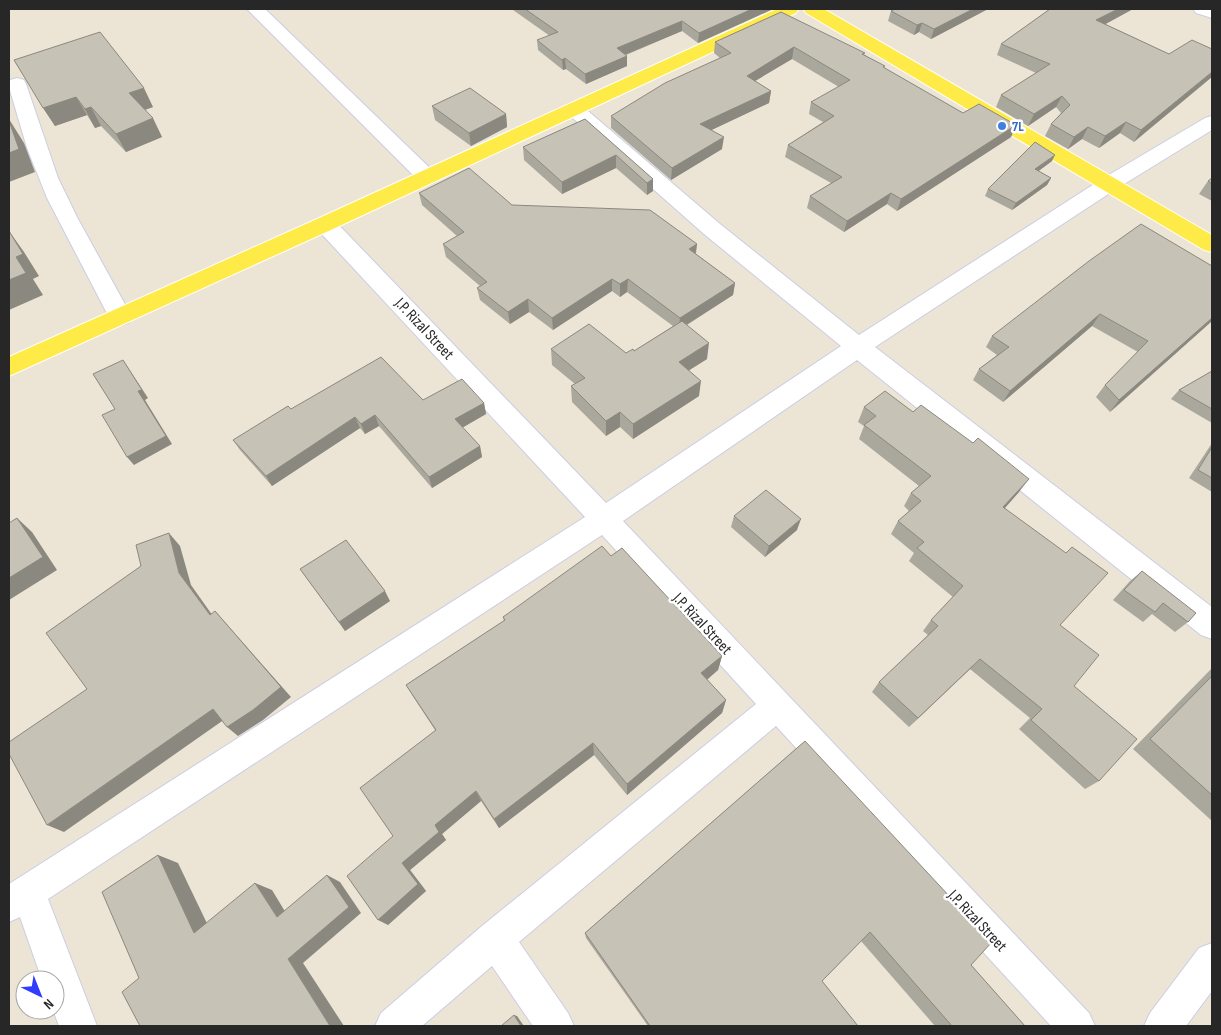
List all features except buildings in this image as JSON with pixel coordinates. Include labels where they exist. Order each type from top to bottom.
[{"type":"main road","points":[[9,367],[325,224],[790,9]]},
{"type":"main road","points":[[812,9],[1212,245]]},
{"type":"street","points":[[256,9],[427,177]]},
{"type":"street","points":[[1202,9],[1212,13]]},
{"type":"street","points":[[17,84],[46,170],[62,208],[120,317]]},
{"type":"street","points":[[574,109],[712,229],[858,347],[1212,625]]},
{"type":"street","points":[[78,1026],[18,898],[604,519],[858,347],[1109,184],[1212,122]]},
{"type":"street","name":"J.P. Rizal Street","points":[[325,224],[604,519],[1076,1026]]},
{"type":"street","points":[[394,1026],[495,939],[777,706]]},
{"type":"street","points":[[495,939],[555,1026]]},
{"type":"street","points":[[1163,1026],[1212,960]]},
{"type":"place","name":"7L","points":[[1002,126]]}]
